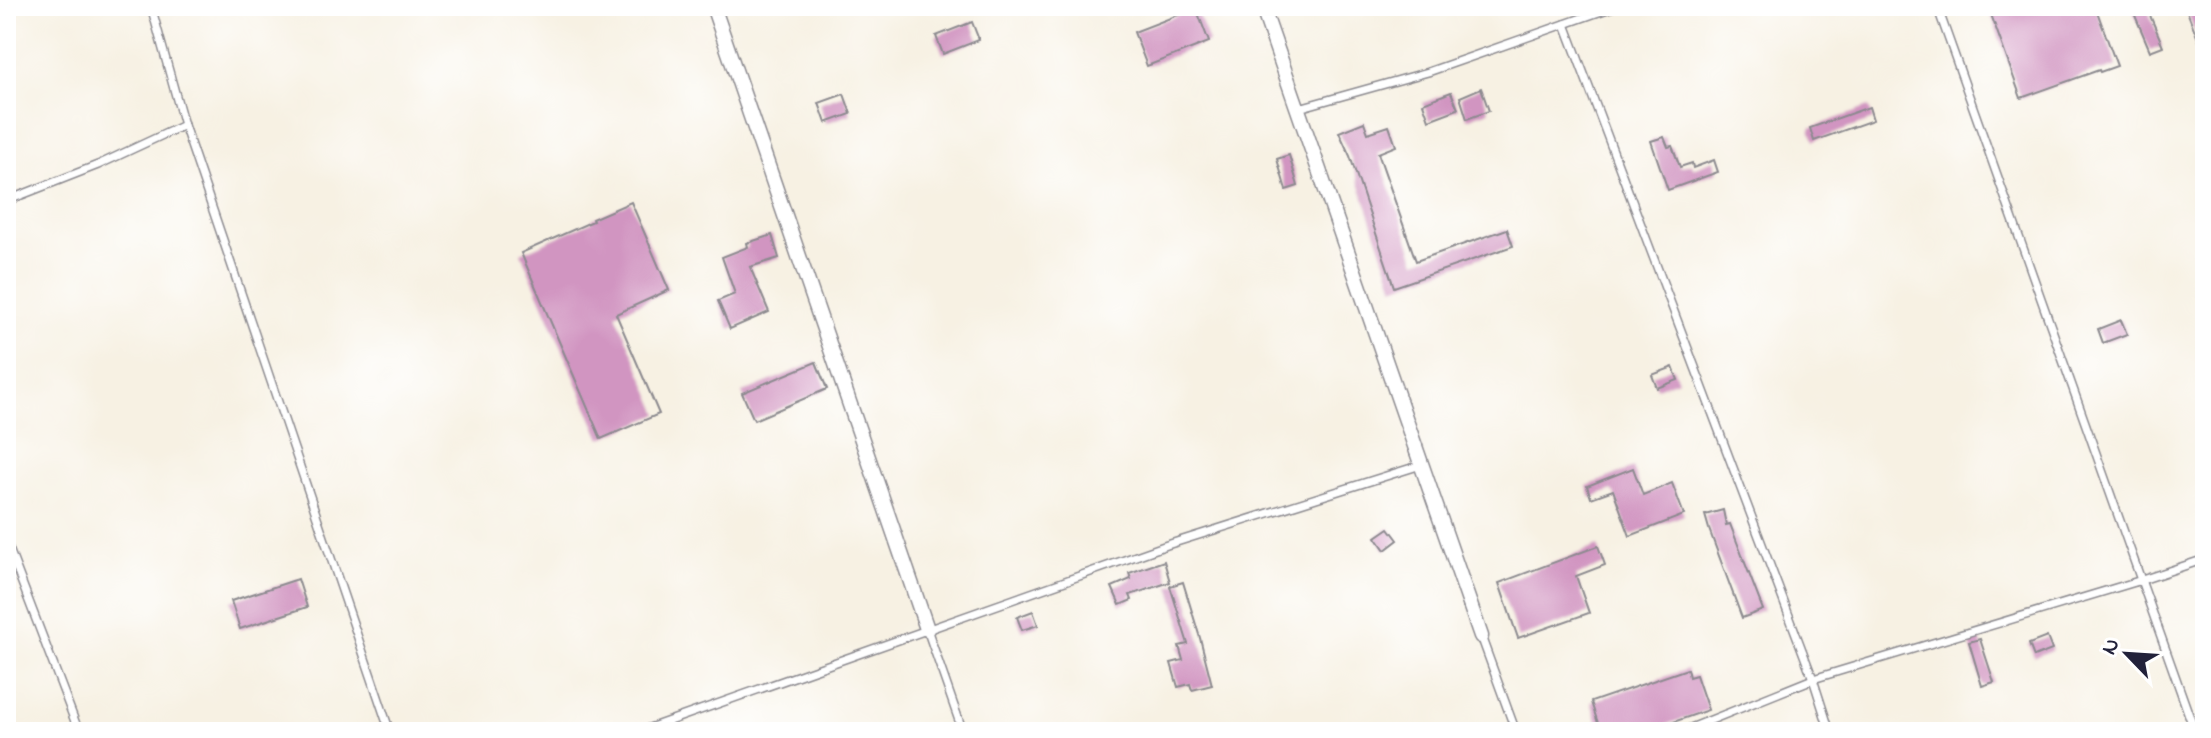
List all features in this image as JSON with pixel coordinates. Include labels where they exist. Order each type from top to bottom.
[{"type":"street","points":[[713,6],[927,629]]},
{"type":"street","points":[[1262,6],[1481,636]]},
{"type":"lane","points":[[151,6],[184,125],[390,732]]},
{"type":"lane","points":[[1299,108],[1428,72],[1616,6]]},
{"type":"lane","points":[[1937,6],[2195,732]]},
{"type":"lane","points":[[1565,24],[1813,679],[1830,732]]},
{"type":"lane","points":[[6,201],[98,165],[184,125]]},
{"type":"lane","points":[[638,732],[1167,545],[1421,465]]},
{"type":"lane","points":[[6,541],[79,732]]},
{"type":"lane","points":[[1681,732],[1813,679],[2205,559]]},
{"type":"lane","points":[[927,629],[963,732]]},
{"type":"lane","points":[[1481,636],[1516,732]]},
{"type":"building","points":[[1988,6],[2095,6],[2117,66],[2021,98]]},
{"type":"building","points":[[2131,6],[2146,6],[2163,46],[2150,51]]},
{"type":"building","points":[[2185,6],[2205,6],[2205,54],[2204,54]]},
{"type":"building","points":[[1196,8],[1209,42],[1147,66],[1134,32]]},
{"type":"building","points":[[972,22],[979,40],[943,54],[936,36]]},
{"type":"building","points":[[1481,88],[1489,111],[1467,119],[1460,97]]},
{"type":"building","points":[[1451,92],[1458,109],[1429,120],[1423,103]]},
{"type":"building","points":[[844,94],[851,114],[826,123],[819,103]]},
{"type":"building","points":[[1869,107],[1873,120],[1814,141],[1810,128]]},
{"type":"building","points":[[1364,122],[1368,133],[1389,126],[1396,146],[1378,153],[1416,261],[1507,229],[1513,246],[1394,287],[1339,132]]},
{"type":"building","points":[[1664,137],[1668,147],[1672,146],[1680,167],[1692,163],[1693,168],[1714,160],[1718,172],[1668,190],[1651,141]]},
{"type":"building","points":[[1289,155],[1298,186],[1286,190],[1277,159]]},
{"type":"building","points":[[631,202],[669,290],[616,314],[659,414],[601,439],[521,253]]},
{"type":"building","points":[[772,235],[779,258],[750,267],[769,312],[730,329],[718,301],[735,294],[722,257],[748,247],[747,243]]},
{"type":"building","points":[[2121,320],[2127,334],[2103,343],[2098,329]]},
{"type":"building","points":[[816,362],[827,389],[754,420],[742,393]]},
{"type":"building","points":[[1673,367],[1678,380],[1657,388],[1652,375]]},
{"type":"building","points":[[1633,468],[1643,495],[1672,483],[1684,515],[1630,536],[1613,490],[1591,498],[1587,486]]},
{"type":"building","points":[[1723,510],[1726,525],[1730,524],[1763,610],[1742,618],[1705,515]]},
{"type":"building","points":[[1389,528],[1398,540],[1385,550],[1376,537]]},
{"type":"building","points":[[1598,546],[1605,565],[1576,576],[1589,613],[1518,638],[1499,583]]},
{"type":"building","points":[[1164,561],[1170,582],[1130,595],[1132,600],[1120,605],[1112,587],[1131,579],[1129,573]]},
{"type":"building","points":[[298,579],[307,607],[240,629],[231,601]]},
{"type":"building","points":[[1183,582],[1212,685],[1192,690],[1190,684],[1178,687],[1171,663],[1183,660],[1179,646],[1188,644],[1170,586]]},
{"type":"building","points":[[1033,611],[1038,625],[1022,630],[1017,617]]},
{"type":"building","points":[[2047,637],[2052,650],[2034,657],[2029,644]]},
{"type":"building","points":[[1980,639],[1994,682],[1982,686],[1969,642]]},
{"type":"building","points":[[1687,669],[1689,677],[1696,675],[1708,710],[1645,732],[1601,732],[1591,702]]}]
